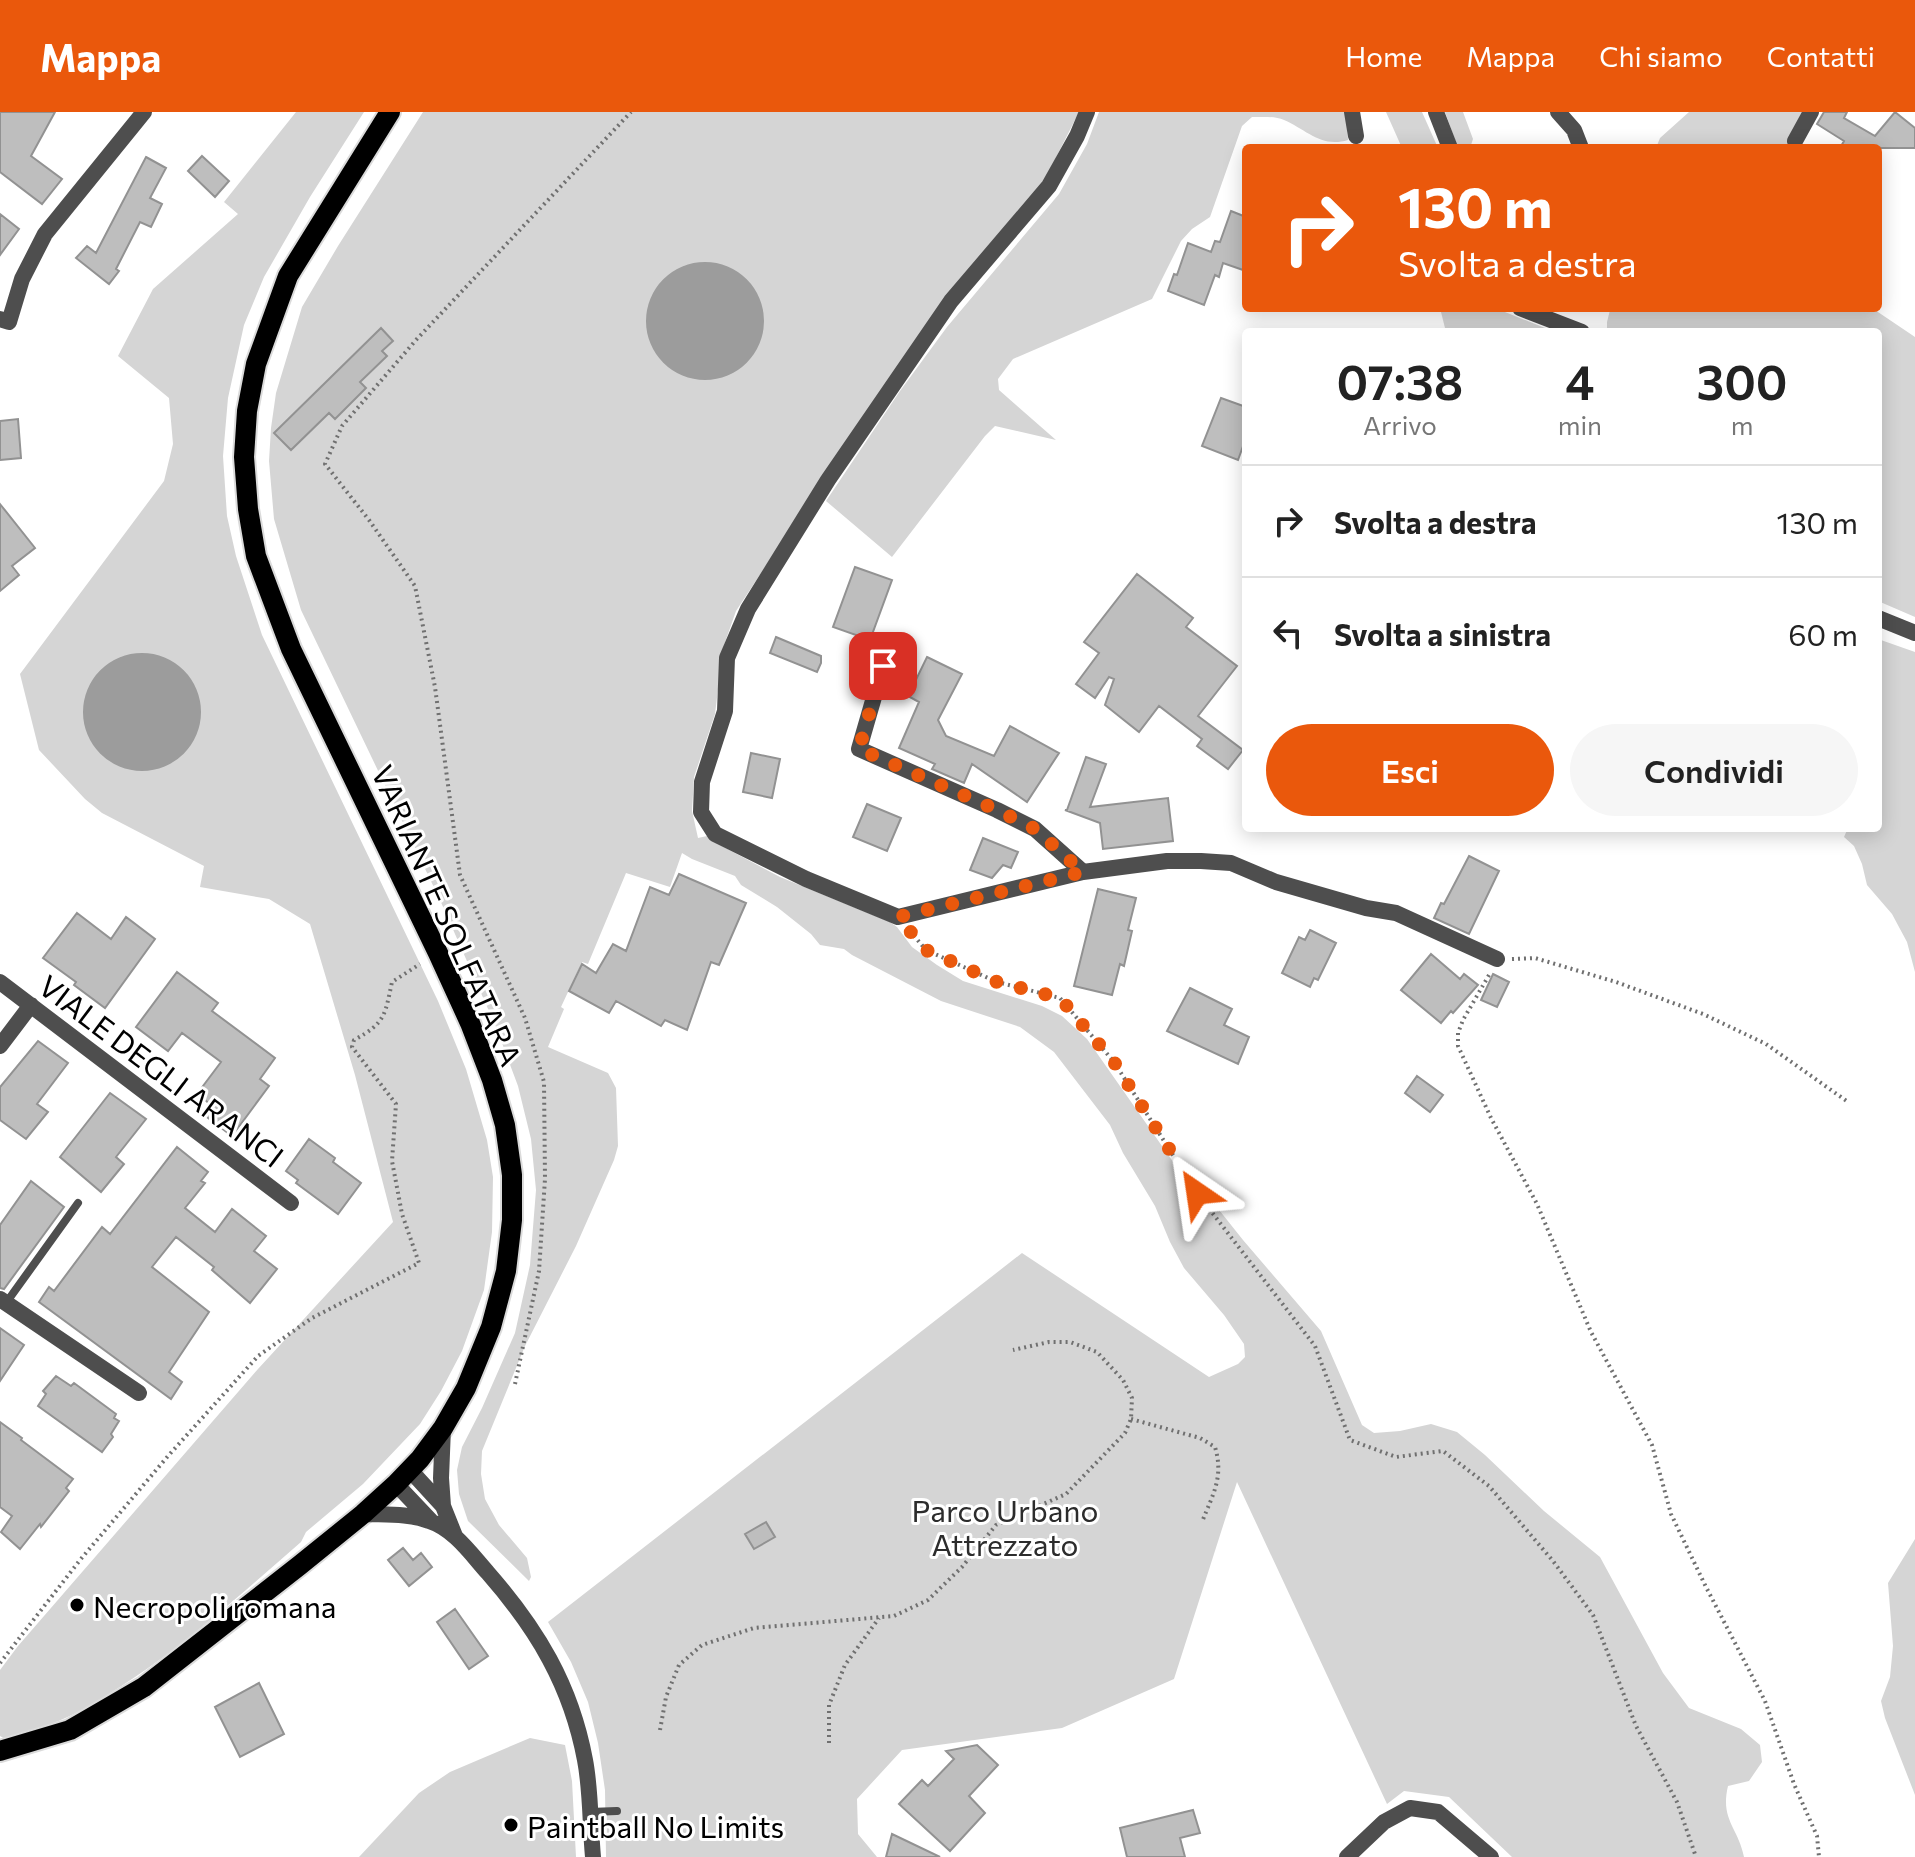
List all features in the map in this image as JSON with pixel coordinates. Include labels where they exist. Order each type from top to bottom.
[{"type":"main road","name":"VARIANTE SOLFATARA","points":[[5,1750],[70,1730],[144,1687],[363,1514],[403,1477],[443,1428],[466,1388],[491,1327],[506,1271],[512,1220],[512,1175],[505,1125],[492,1080],[470,1023],[291,649],[256,556],[248,509],[244,457],[247,411],[256,364],[288,276],[390,112]]},
{"type":"street","points":[[0,319],[9,322],[22,279],[45,234],[144,112]]},
{"type":"street","points":[[1087,112],[1049,186],[951,301],[828,480],[748,609],[727,658],[725,711],[702,782],[701,812],[715,834],[806,879],[898,917],[1083,872],[1167,861],[1231,863],[1276,882],[1366,908],[1396,913],[1497,959]]},
{"type":"street","points":[[1352,112],[1356,136]]},
{"type":"street","points":[[1436,112],[1448,144]]},
{"type":"street","points":[[1558,112],[1574,130],[1579,144]]},
{"type":"street","points":[[1795,141],[1811,112]]},
{"type":"street","points":[[1530,312],[1572,328]]},
{"type":"street","points":[[1882,620],[1915,633]]},
{"type":"street","points":[[883,666],[859,749],[1035,829],[1083,872]]},
{"type":"street","name":"VIALE DEGLI ARANCI","points":[[0,982],[291,1203]]},
{"type":"street","points":[[0,1046],[31,1005]]},
{"type":"street","points":[[3,1301],[139,1393]]},
{"type":"street","points":[[443,1428],[443,1506],[455,1536]]},
{"type":"street","points":[[403,1477],[443,1506]]},
{"type":"street","points":[[403,1477],[431,1521]]},
{"type":"street","points":[[363,1514],[406,1515],[431,1521],[455,1536],[514,1603],[550,1658],[571,1705],[585,1762],[593,1857]]},
{"type":"street","points":[[1347,1857],[1384,1822],[1410,1808],[1438,1812],[1491,1857]]},
{"type":"lane","points":[[3,1301],[78,1203]]},
{"type":"lane","points":[[589,1812],[617,1811]]},
{"type":"path","points":[[515,1384],[539,1271],[545,1179],[544,1082],[525,1018],[460,875],[435,687],[415,586],[325,464],[342,426],[416,340],[631,112]]},
{"type":"path","points":[[898,917],[926,950],[997,982],[1060,998],[1114,1062],[1197,1193],[1315,1346],[1350,1440],[1396,1457],[1443,1451],[1489,1486],[1553,1561],[1593,1615],[1636,1726],[1677,1802],[1696,1857]]},
{"type":"path","points":[[1819,1857],[1817,1836],[1794,1784],[1765,1701],[1671,1514],[1652,1445],[1591,1332],[1537,1204],[1491,1118],[1458,1046],[1458,1033],[1497,959],[1535,958],[1616,982],[1703,1014],[1766,1044],[1848,1102]]},
{"type":"path","points":[[0,1663],[80,1560],[258,1356],[312,1318],[419,1263],[402,1214],[392,1161],[396,1104],[352,1047],[354,1040],[370,1031],[384,1017],[392,982],[422,963]]},
{"type":"path","points":[[660,1730],[666,1697],[679,1665],[702,1645],[754,1628],[894,1616],[928,1600],[962,1567],[996,1525],[1066,1494],[1125,1433],[1131,1419],[1132,1398],[1123,1380],[1097,1352],[1070,1342],[1049,1342],[1013,1350]]},
{"type":"path","points":[[1131,1419],[1200,1438],[1215,1447],[1220,1464],[1216,1488],[1202,1522]]},
{"type":"path","points":[[829,1743],[829,1705],[845,1665],[879,1618]]},
{"type":"green space","points":[[296,112],[364,112],[264,277],[244,325],[228,398],[223,456],[227,516],[236,556],[262,635],[438,1001],[466,1069],[487,1140],[493,1177],[492,1232],[484,1290],[462,1351],[441,1391],[420,1424],[363,1484],[306,1532],[301,1542],[248,1589],[165,1656],[107,1696],[76,1713],[7,1740],[0,1736],[0,1670],[258,1369],[393,1222],[355,1075],[310,924],[269,899],[200,887],[204,866],[102,813],[85,799],[39,750],[20,674],[164,481],[173,444],[169,398],[118,356],[153,289],[238,214],[224,202]]},
{"type":"green space","name":"Parco Urbano Attrezzato","points":[[423,112],[1079,112],[1044,181],[848,441],[736,611],[723,648],[715,714],[694,777],[692,811],[698,838],[707,836],[780,877],[890,922],[912,947],[963,981],[1042,1006],[1062,1016],[1087,1039],[1176,1166],[1185,1164],[1243,1240],[1321,1331],[1362,1425],[1374,1433],[1431,1424],[1457,1432],[1600,1557],[1663,1673],[1689,1708],[1741,1729],[1760,1745],[1762,1762],[1749,1781],[1728,1786],[1726,1798],[1728,1815],[1744,1857],[1512,1857],[1449,1797],[1404,1791],[1387,1804],[1237,1482],[1174,1679],[1062,1728],[902,1750],[857,1799],[858,1834],[877,1857],[606,1857],[605,1790],[588,1702],[571,1662],[548,1622],[1022,1253],[1209,1377],[1238,1364],[1245,1357],[1244,1344],[1184,1268],[1155,1206],[1110,1125],[1054,1052],[1020,1027],[941,1001],[844,949],[820,945],[777,907],[741,885],[735,876],[682,853],[670,887],[626,873],[588,964],[582,962],[561,1007],[564,1009],[548,1047],[608,1073],[616,1088],[618,1146],[576,1246],[525,1346],[482,1451],[481,1474],[485,1499],[499,1525],[527,1558],[529,1581],[468,1521],[459,1494],[457,1470],[462,1447],[515,1333],[530,1265],[536,1190],[531,1139],[518,1086],[496,1027],[440,900],[301,610],[274,519],[269,461],[276,393],[302,307]]},
{"type":"green space","points":[[1099,112],[1346,112],[1348,140],[1322,140],[1273,117],[1252,117],[1242,126],[1210,217],[1181,241],[1152,299],[1013,359],[998,379],[999,390],[1056,440],[995,426],[892,557],[826,501],[947,327],[1059,194],[1087,144]]},
{"type":"green space","points":[[1386,112],[1422,112],[1436,144],[1400,144]]},
{"type":"green space","points":[[1445,112],[1463,112],[1473,139],[1471,144],[1457,144]]},
{"type":"green space","points":[[1689,112],[1808,112],[1790,144],[1658,144],[1660,138]]},
{"type":"green space","points":[[1441,312],[1505,312],[1545,328],[1445,328]]},
{"type":"green space","points":[[1610,312],[1878,312],[1915,337],[1915,617],[1882,603],[1882,328],[1607,328]]},
{"type":"green space","points":[[1882,640],[1915,652],[1915,972],[1907,942],[1892,914],[1867,885],[1854,846],[1844,837],[1846,832],[1882,832]]},
{"type":"green space","points":[[1915,1539],[1915,1795],[1881,1701],[1890,1677],[1893,1646],[1888,1583]]},
{"type":"green space","name":"Paintball No Limits","points":[[530,1738],[565,1745],[572,1781],[576,1857],[359,1857],[419,1793],[450,1772]]},
{"type":"shaded area","points":[[705,262],[728,266],[747,279],[760,298],[764,321],[760,344],[747,363],[728,376],[705,380],[682,376],[663,363],[650,344],[646,321],[650,298],[663,279],[682,266]]},
{"type":"shaded area","points":[[142,653],[165,657],[184,670],[197,689],[201,712],[197,735],[184,754],[165,767],[142,771],[119,767],[100,754],[87,735],[83,712],[87,689],[100,670],[119,657]]},
{"type":"building","points":[[0,112],[55,112],[31,156],[62,179],[42,204],[0,172]]},
{"type":"building","points":[[1824,112],[1847,112],[1844,118],[1875,136],[1895,112],[1915,128],[1915,148],[1842,144],[1844,141],[1817,124]]},
{"type":"building","points":[[202,156],[229,181],[215,197],[188,171]]},
{"type":"building","points":[[146,157],[166,168],[150,198],[162,204],[151,227],[140,222],[116,269],[119,271],[109,284],[76,258],[87,246],[96,253]]},
{"type":"building","points":[[1231,211],[1242,215],[1242,270],[1223,263],[1204,305],[1168,291],[1188,243],[1211,252],[1215,241],[1220,242]]},
{"type":"building","points":[[0,214],[19,229],[0,255]]},
{"type":"building","points":[[381,328],[393,341],[382,351],[387,356],[360,382],[366,388],[335,419],[329,413],[291,450],[274,433]]},
{"type":"building","points":[[1221,398],[1242,406],[1242,449],[1238,460],[1202,446]]},
{"type":"building","points":[[18,419],[21,458],[0,460],[0,421]]},
{"type":"building","points":[[0,504],[35,548],[12,566],[19,575],[0,591]]},
{"type":"building","points":[[855,567],[892,580],[870,640],[833,627]]},
{"type":"building","points":[[1137,574],[1193,618],[1186,627],[1237,666],[1198,716],[1242,751],[1228,769],[1197,746],[1202,739],[1159,706],[1139,732],[1105,705],[1114,679],[1109,677],[1095,698],[1076,684],[1099,653],[1084,642]]},
{"type":"building","points":[[776,637],[821,656],[817,672],[770,653]]},
{"type":"building","points":[[927,657],[962,674],[938,720],[946,736],[994,756],[1010,726],[1059,753],[1027,802],[972,764],[964,783],[932,769],[935,764],[899,748],[919,702],[908,696]]},
{"type":"building","points":[[751,753],[780,759],[772,798],[743,792]]},
{"type":"building","points":[[1086,757],[1106,764],[1090,807],[1168,798],[1173,841],[1103,849],[1100,823],[1065,810]]},
{"type":"building","points":[[867,804],[901,818],[887,851],[853,837]]},
{"type":"building","points":[[983,838],[1018,852],[1011,868],[1003,865],[992,878],[970,870]]},
{"type":"building","points":[[1469,856],[1499,871],[1469,934],[1434,918]]},
{"type":"building","points":[[679,874],[746,903],[719,965],[711,962],[687,1030],[665,1020],[661,1026],[616,1001],[609,1013],[569,991],[582,964],[596,973],[613,944],[626,951],[650,887],[669,895]]},
{"type":"building","points":[[1098,889],[1136,898],[1124,966],[1120,964],[1112,995],[1074,986]]},
{"type":"building","points":[[77,913],[111,939],[126,917],[155,939],[105,1008],[43,958]]},
{"type":"building","points":[[1310,930],[1336,943],[1318,980],[1314,978],[1310,987],[1282,973],[1299,937],[1305,940]]},
{"type":"building","points":[[1431,954],[1460,979],[1464,974],[1478,985],[1441,1023],[1401,990]]},
{"type":"building","points":[[177,972],[218,1003],[212,1011],[275,1058],[260,1079],[269,1086],[232,1136],[203,1114],[210,1104],[197,1094],[221,1062],[182,1033],[168,1051],[136,1027]]},
{"type":"building","points":[[1493,974],[1509,982],[1497,1007],[1481,1000]]},
{"type":"building","points":[[1190,988],[1232,1009],[1224,1025],[1249,1037],[1238,1064],[1167,1031]]},
{"type":"building","points":[[38,1041],[68,1063],[37,1104],[48,1112],[26,1139],[0,1120],[0,1087]]},
{"type":"building","points":[[1417,1076],[1443,1095],[1430,1112],[1405,1093]]},
{"type":"building","points":[[110,1093],[146,1119],[116,1157],[124,1164],[101,1192],[60,1157]]},
{"type":"building","points":[[309,1139],[361,1183],[338,1214],[296,1183],[298,1180],[286,1171]]},
{"type":"building","points":[[177,1147],[208,1172],[201,1181],[205,1183],[185,1208],[215,1232],[232,1209],[266,1236],[254,1251],[277,1269],[250,1303],[212,1270],[214,1267],[176,1237],[152,1267],[209,1312],[169,1372],[182,1382],[171,1399],[39,1302],[49,1287],[54,1291],[102,1227],[110,1234]]},
{"type":"building","points":[[31,1181],[64,1207],[4,1289],[0,1288],[0,1225]]},
{"type":"building","points":[[0,1328],[24,1345],[0,1381]]},
{"type":"building","points":[[56,1376],[71,1386],[74,1383],[116,1414],[114,1418],[119,1421],[111,1434],[113,1437],[102,1452],[38,1406],[46,1394],[43,1391]]},
{"type":"building","points":[[0,1422],[73,1479],[66,1488],[69,1491],[20,1549],[1,1532],[12,1516],[0,1507]]},
{"type":"building","points":[[766,1522],[775,1537],[754,1549],[745,1534]]},
{"type":"building","points":[[403,1548],[413,1560],[421,1553],[432,1567],[409,1586],[388,1560]]},
{"type":"building","points":[[455,1609],[488,1656],[469,1669],[437,1622]]},
{"type":"building","points":[[259,1683],[284,1734],[240,1757],[215,1707]]},
{"type":"building","points":[[977,1745],[998,1765],[969,1796],[985,1813],[950,1851],[899,1804],[922,1780],[928,1786],[954,1759],[946,1751]]},
{"type":"building","points":[[1193,1810],[1200,1833],[1180,1838],[1185,1857],[1127,1857],[1120,1828]]},
{"type":"building","points":[[892,1834],[940,1857],[886,1857]]},
{"type":"place","name":"Necropoli romana","points":[[77,1605]]},
{"type":"place","name":"Paintball No Limits","points":[[511,1825]]},
{"type":"route","points":[[883,666],[859,749],[1035,829],[1083,872],[898,917],[926,950],[997,982],[1060,998],[1114,1062],[1197,1193]]}]
